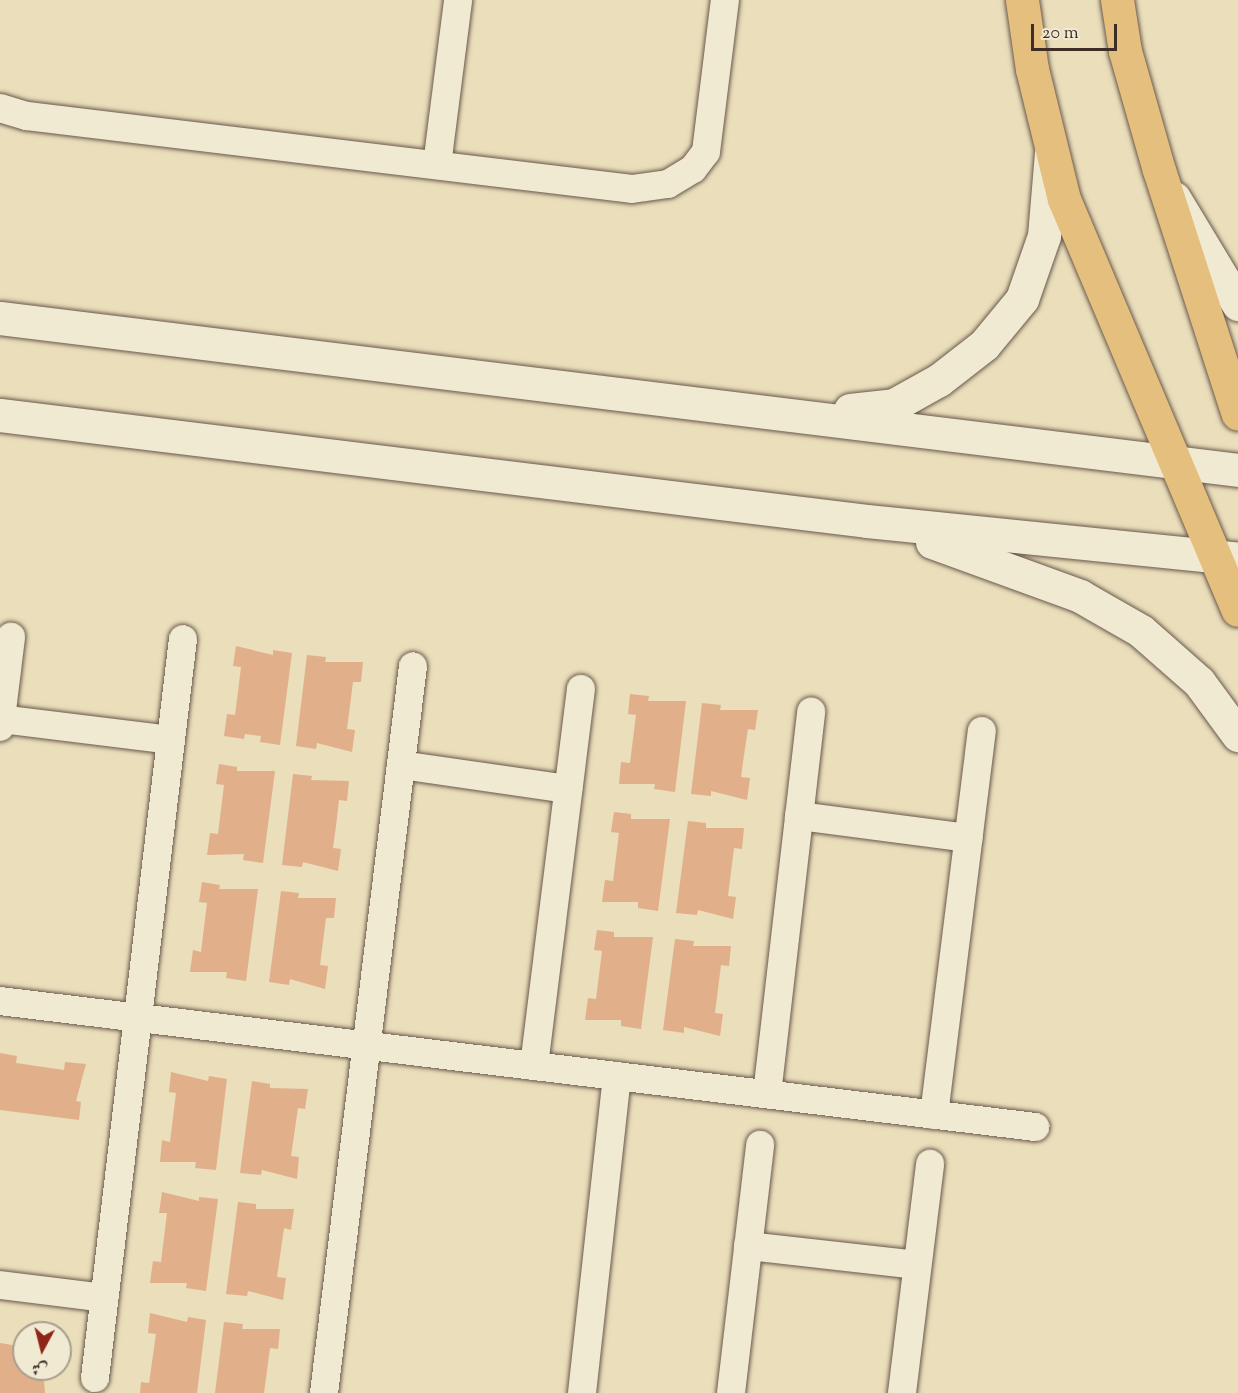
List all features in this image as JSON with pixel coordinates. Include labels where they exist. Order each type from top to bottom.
[{"type":"main road","points":[[1022,0],[1032,69],[1064,199],[1174,462],[1226,558],[1238,610]]},
{"type":"main road","points":[[1118,0],[1125,51],[1162,178],[1238,414]]},
{"type":"main road","points":[[802,416],[894,405],[939,380],[984,345],[1022,299],[1044,236],[1052,145]]},
{"type":"main road","points":[[1162,178],[1238,304]]},
{"type":"main road","points":[[0,318],[1238,470]]},
{"type":"main road","points":[[0,415],[867,521],[1226,558]]},
{"type":"main road","points":[[867,521],[983,558],[1080,596],[1141,631],[1199,682],[1238,735]]},
{"type":"street","points":[[437,165],[458,0]]},
{"type":"street","points":[[0,108],[27,116],[632,189],[668,184],[693,169],[706,152],[725,0]]},
{"type":"street","points":[[11,637],[0,723],[171,741]]},
{"type":"street","points":[[95,1378],[183,639]]},
{"type":"street","points":[[324,1393],[413,666]]},
{"type":"street","points":[[534,1066],[581,689]]},
{"type":"street","points":[[767,1094],[811,712]]},
{"type":"street","points":[[934,1115],[982,731]]},
{"type":"street","points":[[401,765],[568,789]]},
{"type":"street","points":[[799,816],[969,838]]},
{"type":"street","points":[[0,1001],[1035,1127]]},
{"type":"street","points":[[582,1393],[617,1076]]},
{"type":"street","points":[[730,1393],[760,1145]]},
{"type":"street","points":[[902,1393],[930,1164]]},
{"type":"street","points":[[748,1246],[918,1265]]},
{"type":"street","points":[[0,1285],[104,1299]]},
{"type":"building","points":[[236,646],[273,655],[273,650],[292,653],[280,745],[260,742],[261,736],[245,734],[244,739],[224,736],[227,714],[235,715],[241,667],[233,666]]},
{"type":"building","points":[[307,655],[326,657],[325,662],[363,662],[361,682],[353,682],[347,729],[355,730],[352,752],[317,743],[316,749],[296,746]]},
{"type":"building","points":[[630,694],[649,696],[648,701],[686,701],[675,792],[654,789],[655,784],[619,784],[621,762],[630,763],[636,715],[628,714]]},
{"type":"building","points":[[702,703],[721,705],[720,710],[758,710],[755,730],[748,729],[741,777],[750,778],[747,800],[711,791],[711,796],[691,794]]},
{"type":"building","points":[[219,764],[237,767],[237,771],[275,771],[263,863],[243,860],[244,854],[207,855],[210,833],[218,834],[224,785],[216,784]]},
{"type":"building","points":[[293,774],[312,776],[311,780],[349,781],[347,801],[339,800],[333,848],[341,849],[338,871],[303,862],[302,867],[282,865]]},
{"type":"building","points":[[614,812],[631,814],[631,819],[670,819],[658,911],[638,908],[638,902],[602,902],[605,880],[613,881],[619,833],[611,832]]},
{"type":"building","points":[[688,821],[706,823],[706,828],[744,828],[742,849],[734,848],[728,896],[736,897],[733,919],[698,910],[697,915],[676,913]]},
{"type":"building","points":[[202,882],[220,885],[219,889],[258,889],[246,981],[226,978],[227,972],[190,972],[193,950],[201,952],[207,903],[199,902]]},
{"type":"building","points":[[281,891],[299,893],[298,898],[336,898],[334,918],[326,918],[320,965],[328,966],[325,989],[290,979],[289,985],[269,982]]},
{"type":"building","points":[[597,930],[614,932],[614,937],[653,937],[641,1029],[621,1026],[621,1020],[585,1020],[588,998],[596,999],[602,951],[594,950]]},
{"type":"building","points":[[675,939],[694,941],[693,946],[731,946],[729,966],[721,965],[715,1013],[723,1014],[720,1036],[684,1027],[684,1033],[663,1030]]},
{"type":"building","points":[[0,1053],[17,1056],[16,1063],[64,1070],[65,1062],[86,1064],[76,1101],[81,1102],[79,1120],[0,1110]]},
{"type":"building","points":[[171,1072],[208,1081],[209,1076],[227,1079],[216,1170],[195,1168],[196,1162],[160,1162],[162,1140],[170,1142],[176,1093],[169,1092]]},
{"type":"building","points":[[252,1081],[270,1084],[270,1088],[308,1089],[305,1109],[298,1108],[291,1156],[299,1157],[297,1179],[262,1170],[261,1175],[240,1173]]},
{"type":"building","points":[[162,1192],[199,1201],[199,1197],[218,1199],[206,1291],[186,1288],[187,1283],[150,1283],[153,1261],[161,1262],[167,1213],[159,1213]]},
{"type":"building","points":[[238,1202],[256,1204],[256,1209],[294,1209],[291,1230],[284,1228],[277,1277],[286,1278],[283,1300],[248,1291],[247,1296],[226,1294]]},
{"type":"building","points":[[150,1313],[187,1322],[188,1317],[206,1320],[197,1393],[140,1393],[141,1382],[149,1383],[156,1334],[148,1333]]},
{"type":"building","points":[[224,1322],[243,1324],[242,1329],[280,1329],[278,1349],[270,1348],[264,1393],[215,1393]]},
{"type":"building","points":[[0,1343],[12,1345],[12,1381],[44,1381],[45,1393],[0,1393]]}]
